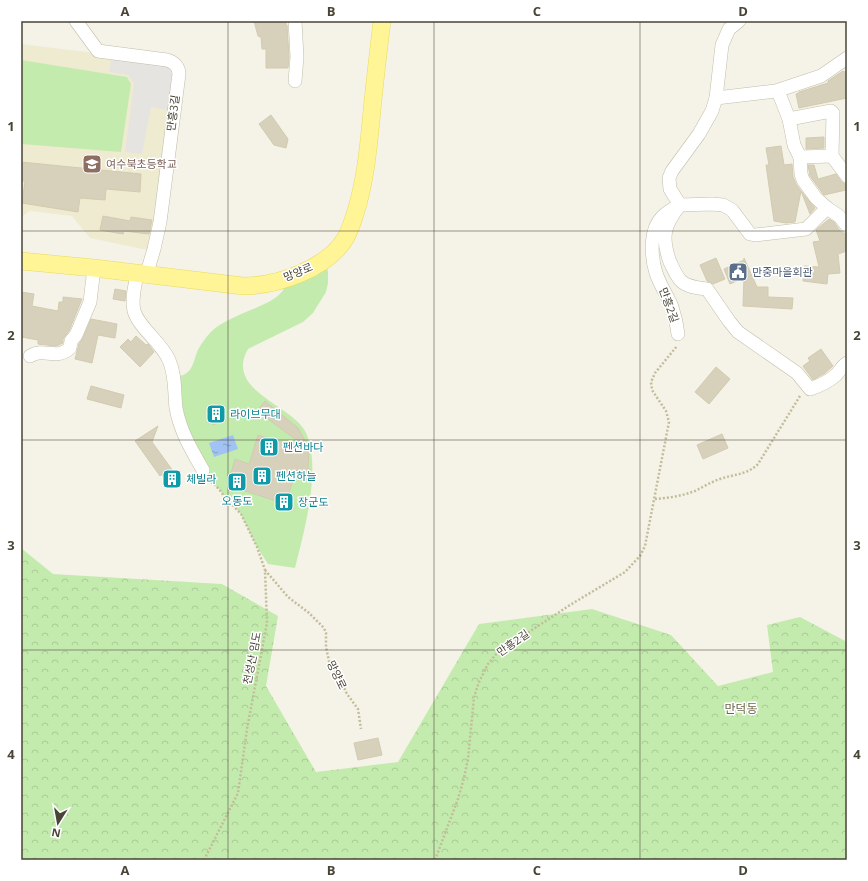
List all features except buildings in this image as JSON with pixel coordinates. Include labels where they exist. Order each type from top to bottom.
[{"type":"main road","name":"망양로","points":[[21,261],[94,268],[236,286],[258,286],[290,277],[322,262],[334,252],[345,239],[363,182],[382,21]]},
{"type":"street","name":"만흥3길","points":[[76,21],[98,51],[167,60],[171,61],[178,68],[179,74],[160,222],[154,248],[142,275]]},
{"type":"street","points":[[295,21],[297,57],[295,81]]},
{"type":"street","points":[[680,205],[670,189],[669,178],[672,171],[706,123],[712,111],[716,98],[722,45],[730,29],[739,21]]},
{"type":"street","points":[[716,98],[778,91],[821,76],[847,58]]},
{"type":"street","points":[[778,91],[789,119],[794,145],[800,157],[801,174],[803,180],[816,198],[839,216],[847,226]]},
{"type":"street","points":[[789,119],[831,111],[833,113],[832,156],[847,176]]},
{"type":"street","points":[[800,157],[832,156]]},
{"type":"street","name":"만흥2길","points":[[680,205],[671,216],[665,236],[667,254],[677,276],[681,281],[689,285],[707,289],[738,332],[797,373],[810,389]]},
{"type":"street","name":"만흥2길","points":[[678,334],[672,307],[654,266],[653,244],[657,224],[662,216],[680,205],[723,205],[732,210],[750,234],[755,235],[806,229],[827,208]]},
{"type":"street","points":[[30,356],[39,353],[59,354],[70,348],[71,341],[76,335],[90,302],[94,268]]},
{"type":"street","points":[[142,275],[133,299],[134,311],[137,318],[160,346],[168,359],[174,376],[176,409],[182,430],[203,470]]},
{"type":"street","points":[[810,389],[830,380],[842,366],[847,363]]},
{"type":"path","name":"만흥2길","points":[[434,860],[458,799],[464,778],[468,759],[474,697],[479,682],[488,664],[497,653],[570,605],[625,572],[634,564],[645,546],[669,422],[666,411],[652,390],[651,382],[655,373],[678,345],[678,334]]},
{"type":"path","points":[[655,499],[674,497],[694,491],[722,478],[740,474],[753,468],[758,464],[800,396],[804,391],[810,389]]},
{"type":"path","name":"천성산 임도","points":[[203,470],[209,481],[219,489],[241,514],[254,541],[265,570],[267,623],[247,729],[238,793],[204,860]]},
{"type":"path","name":"망양로","points":[[265,570],[288,597],[309,613],[324,628],[326,633],[326,647],[329,661],[347,694],[358,710],[361,729]]},
{"type":"shaded area","name":"여수북초등학교","points":[[21,44],[168,62],[177,71],[152,243],[147,250],[90,238],[72,216],[30,211],[21,217]]},
{"type":"shaded area","points":[[112,55],[168,62],[177,71],[170,110],[151,107],[142,154],[125,152],[134,83],[128,75],[109,72]]},
{"type":"green space","points":[[21,60],[127,77],[131,84],[121,152],[21,144]]},
{"type":"green space","points":[[325,259],[328,272],[326,292],[313,313],[303,322],[248,349],[243,364],[245,376],[252,387],[299,423],[306,433],[310,447],[312,482],[310,500],[295,568],[268,564],[257,547],[241,514],[219,489],[209,481],[182,430],[179,376],[188,372],[199,348],[207,336],[215,328],[230,319],[272,300],[283,290],[290,277]]},
{"type":"green space","points":[[21,548],[53,574],[222,584],[278,616],[266,686],[316,772],[398,762],[479,624],[592,609],[671,635],[718,686],[773,672],[767,625],[800,617],[847,642],[847,860],[21,860]]},
{"type":"water","points":[[233,435],[238,449],[214,457],[209,443]]},
{"type":"place","name":"여수북초등학교","points":[[92,164]]},
{"type":"place","name":"만중마을회관","points":[[738,272]]},
{"type":"place","name":"라이브무대","points":[[216,414]]},
{"type":"place","name":"펜션바다","points":[[269,447]]},
{"type":"place","name":"펜션하늘","points":[[262,476]]},
{"type":"place","name":"체빌라","points":[[172,479]]},
{"type":"place","name":"오동도","points":[[237,482]]},
{"type":"place","name":"장군도","points":[[284,502]]},
{"type":"district","name":"만덕동","points":[[741,709]]}]
